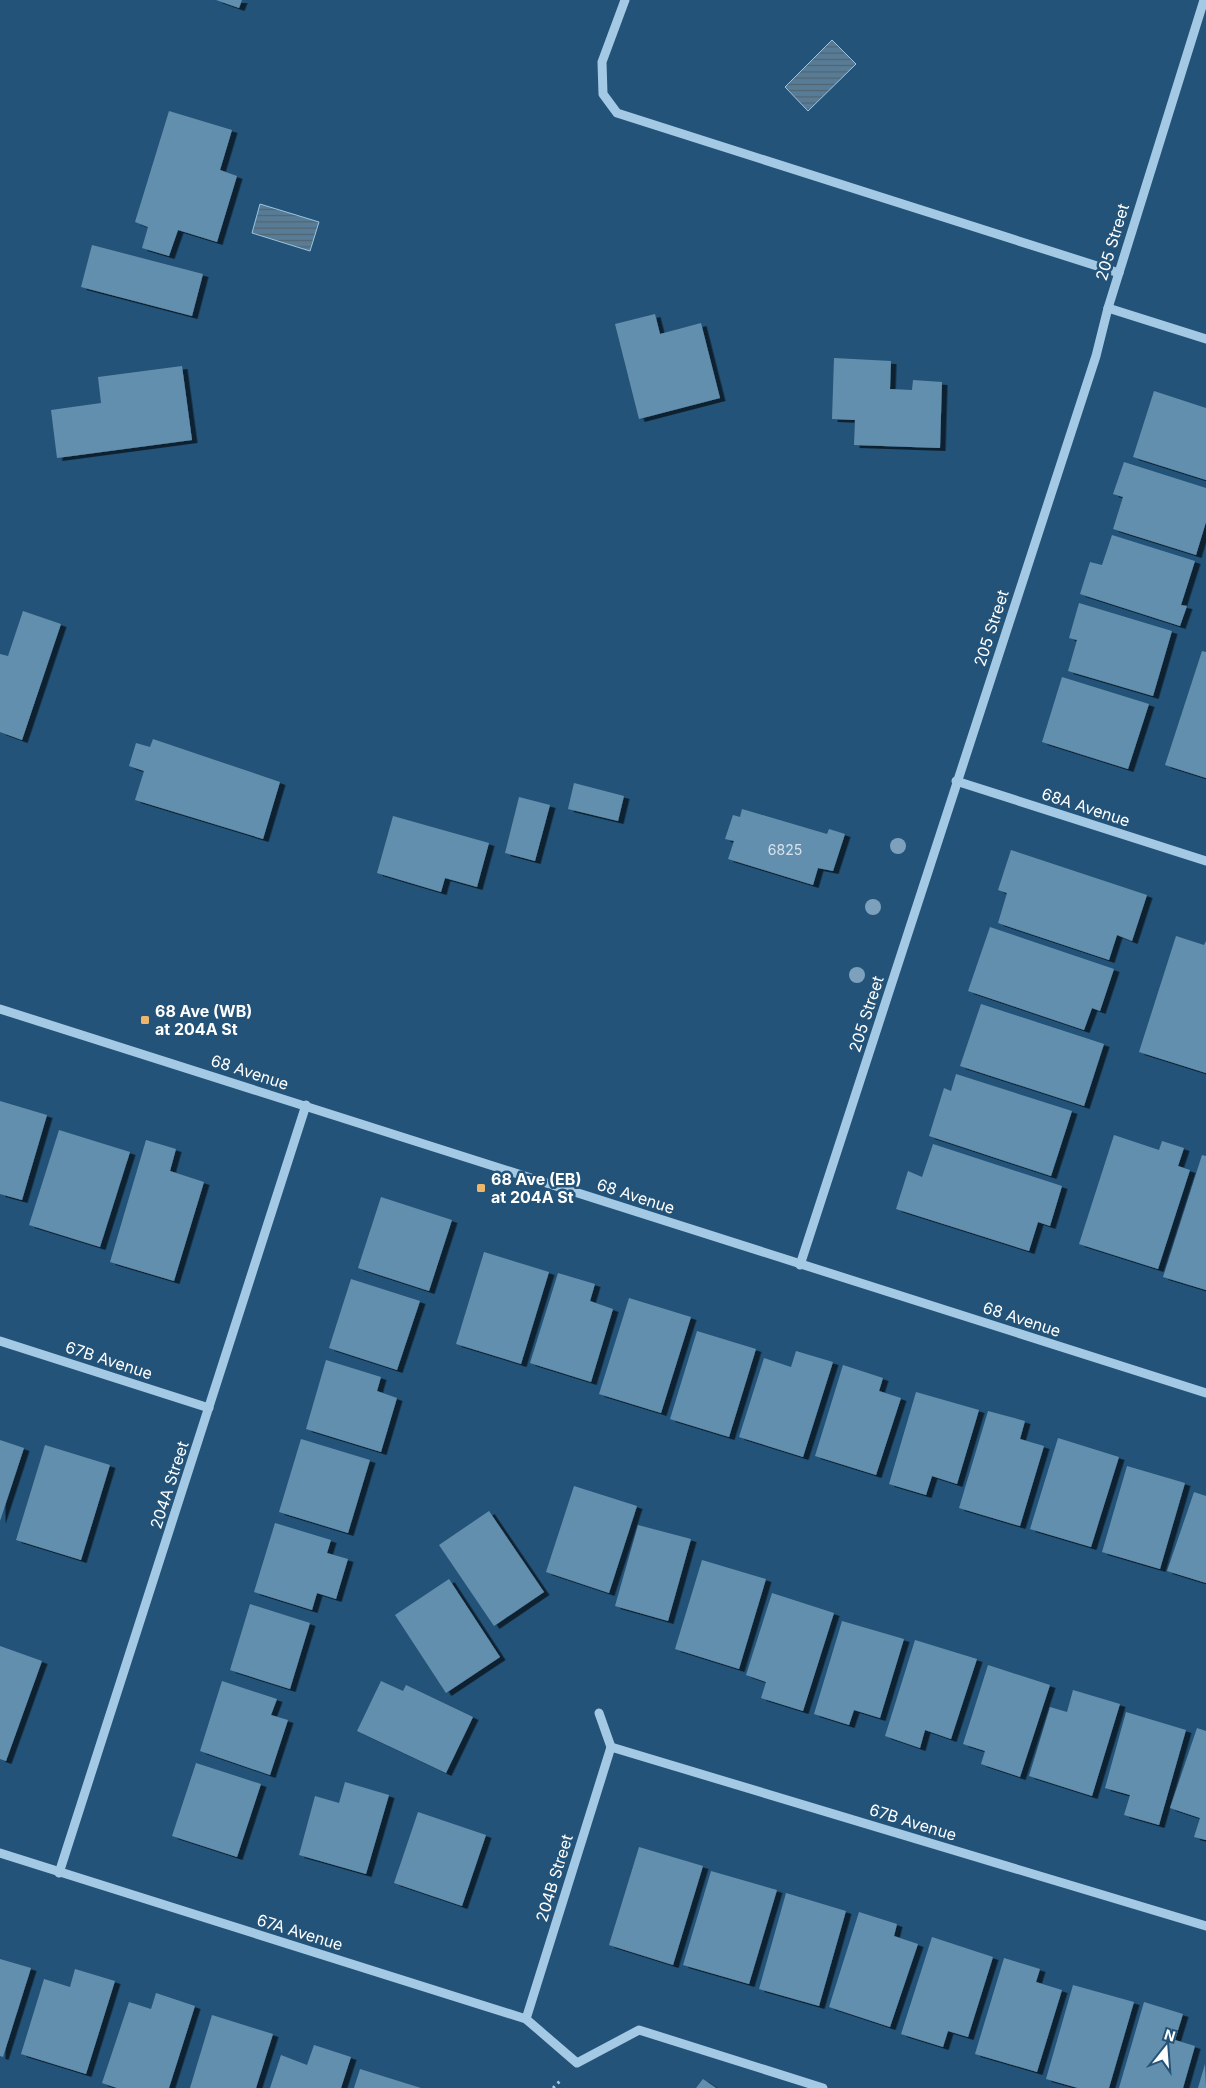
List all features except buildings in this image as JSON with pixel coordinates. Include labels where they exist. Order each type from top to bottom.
[{"type":"street","points":[[625,0],[602,62],[603,94],[617,114],[1119,273]]},
{"type":"street","name":"205 Street","points":[[800,1264],[1096,356],[1108,308],[1204,0]]},
{"type":"street","points":[[1108,308],[1206,339]]},
{"type":"street","name":"68A Avenue","points":[[956,781],[1206,860]]},
{"type":"street","name":"68 Avenue","points":[[0,1009],[1206,1393]]},
{"type":"street","name":"204A Street","points":[[60,1873],[306,1105]]},
{"type":"street","name":"67B Avenue","points":[[0,1341],[209,1408]]},
{"type":"street","points":[[599,1713],[611,1747]]},
{"type":"street","name":"67B Avenue","points":[[611,1747],[1206,1926]]},
{"type":"street","name":"204B Street","points":[[526,2019],[611,1747]]},
{"type":"street","name":"67A Avenue","points":[[0,1853],[526,2019],[577,2063],[638,2030],[823,2088]]},
{"type":"water","points":[[832,40],[856,64],[808,111],[785,87]]},
{"type":"water","points":[[260,204],[319,222],[310,251],[252,233]]},
{"type":"place","name":"68 Ave (WB) at 204A St","points":[[145,1020]]},
{"type":"place","name":"68 Ave (EB) at 204A St","points":[[481,1188]]}]
